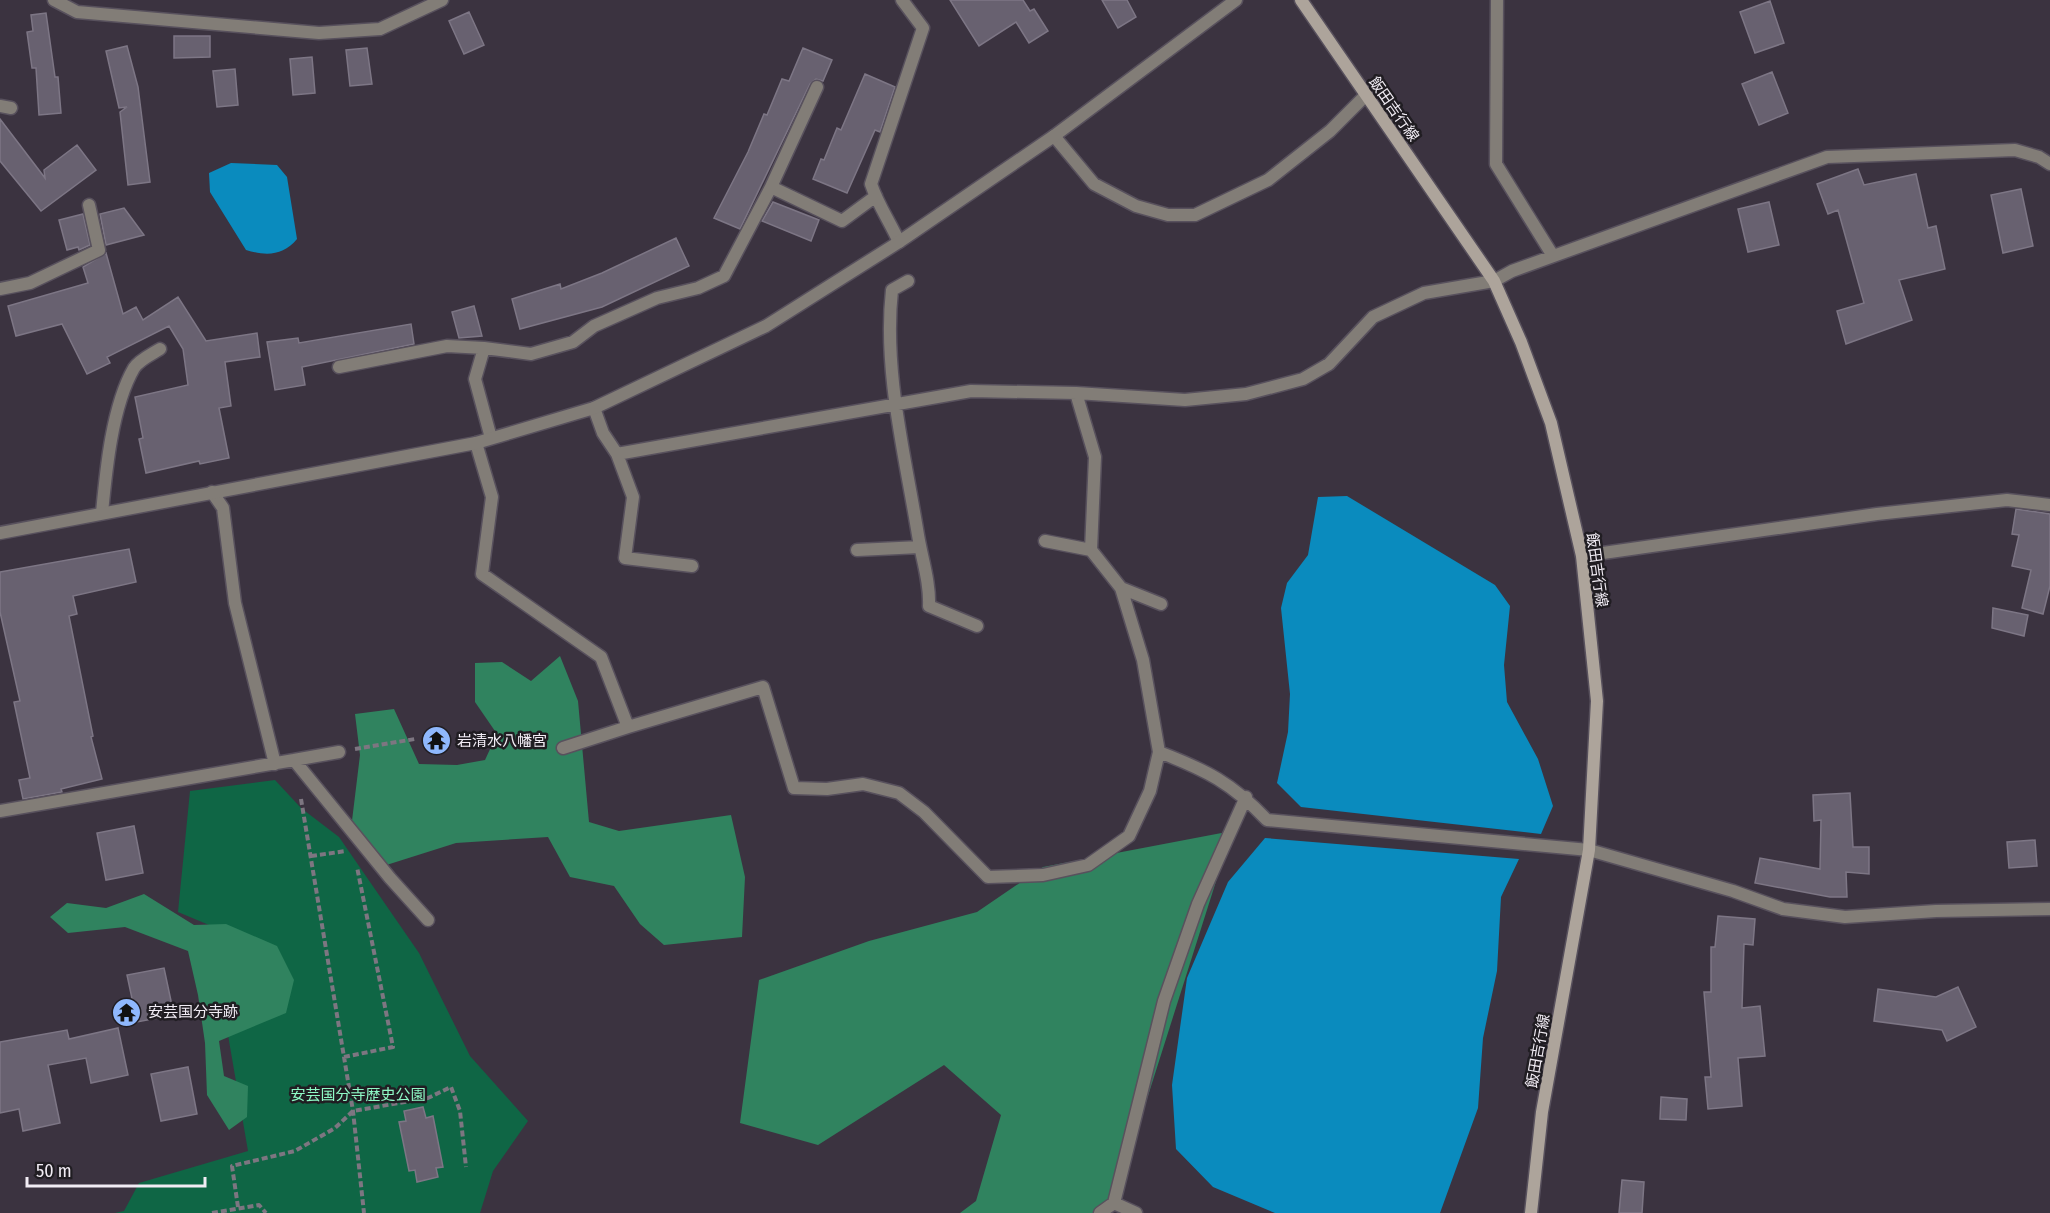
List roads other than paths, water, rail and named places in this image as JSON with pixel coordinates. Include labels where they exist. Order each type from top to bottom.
[{"type":"main road","name":"飯田吉行線","points":[[1301,0],[1494,281],[1521,342],[1551,423],[1582,556],[1597,701],[1589,850],[1542,1112],[1531,1213]]},
{"type":"street","points":[[54,0],[77,12],[319,33],[380,29],[442,0]]},
{"type":"street","points":[[898,242],[871,184],[923,28],[902,0]]},
{"type":"street","points":[[0,533],[476,443],[594,408],[766,327],[898,242],[1054,136],[1236,0]]},
{"type":"street","points":[[1497,0],[1496,164],[1553,256]]},
{"type":"street","points":[[339,367],[447,346],[531,354],[573,342],[594,326],[657,297],[698,288],[724,276],[771,187],[817,87]]},
{"type":"street","points":[[1054,136],[1094,184],[1136,206],[1168,215],[1195,215],[1268,180],[1330,131],[1366,95]]},
{"type":"street","points":[[617,454],[971,391],[1076,393],[1185,400],[1246,394],[1303,380],[1329,364],[1373,317],[1424,293],[1494,281],[1512,271],[1827,157],[2015,150],[2050,164]]},
{"type":"street","points":[[771,187],[842,221],[876,196]]},
{"type":"street","points":[[0,288],[30,283],[99,250],[89,205]]},
{"type":"street","points":[[908,281],[892,290],[889,320],[897,405],[920,547],[930,589],[930,606],[977,626]]},
{"type":"street","points":[[484,348],[475,380],[491,438]]},
{"type":"street","points":[[102,513],[107,458],[122,401],[135,366],[160,349]]},
{"type":"street","points":[[1076,393],[1095,457],[1091,550]]},
{"type":"street","points":[[594,408],[603,433],[617,454],[633,497],[626,558],[692,566]]},
{"type":"street","points":[[476,443],[492,497],[482,574],[601,657],[628,727]]},
{"type":"street","points":[[212,492],[223,508],[236,603],[275,764]]},
{"type":"street","points":[[1582,556],[1877,514],[2007,500],[2050,505]]},
{"type":"street","points":[[563,748],[763,687],[794,788],[827,789],[863,784],[899,793],[924,812],[988,877],[1043,875],[1088,865],[1129,836],[1150,791],[1159,752],[1143,660],[1121,588],[1091,550],[1045,541]]},
{"type":"street","points":[[857,550],[920,547]]},
{"type":"street","points":[[1121,588],[1161,604]]},
{"type":"street","points":[[0,811],[339,752]]},
{"type":"street","points":[[1159,752],[1209,772],[1246,797],[1267,820],[1589,850],[1733,891],[1783,909],[1845,917],[1936,911],[2050,909]]},
{"type":"street","points":[[294,760],[390,878],[428,920]]},
{"type":"street","points":[[1100,1213],[1113,1203],[1164,1001],[1198,904],[1246,797]]},
{"type":"street","points":[[1113,1203],[1137,1213]]},
{"type":"water","points":[[231,163],[277,165],[287,177],[297,239],[292,245],[280,252],[267,254],[246,250],[210,192],[209,173]]},
{"type":"water","points":[[1347,496],[1495,585],[1510,606],[1504,665],[1507,702],[1538,759],[1553,806],[1541,834],[1301,807],[1277,783],[1288,732],[1290,694],[1281,608],[1287,583],[1308,555],[1318,497]]},
{"type":"water","points":[[1265,838],[1519,859],[1501,897],[1497,971],[1483,1038],[1478,1108],[1440,1213],[1275,1213],[1213,1187],[1176,1149],[1172,1085],[1187,978],[1228,882]]},
{"type":"place","name":"岩清水八幡宮","points":[[436,741]]},
{"type":"place","name":"安芸国分寺跡","points":[[127,1012]]},
{"type":"park label","name":"安芸国分寺歴史公園","points":[[358,1095]]}]
